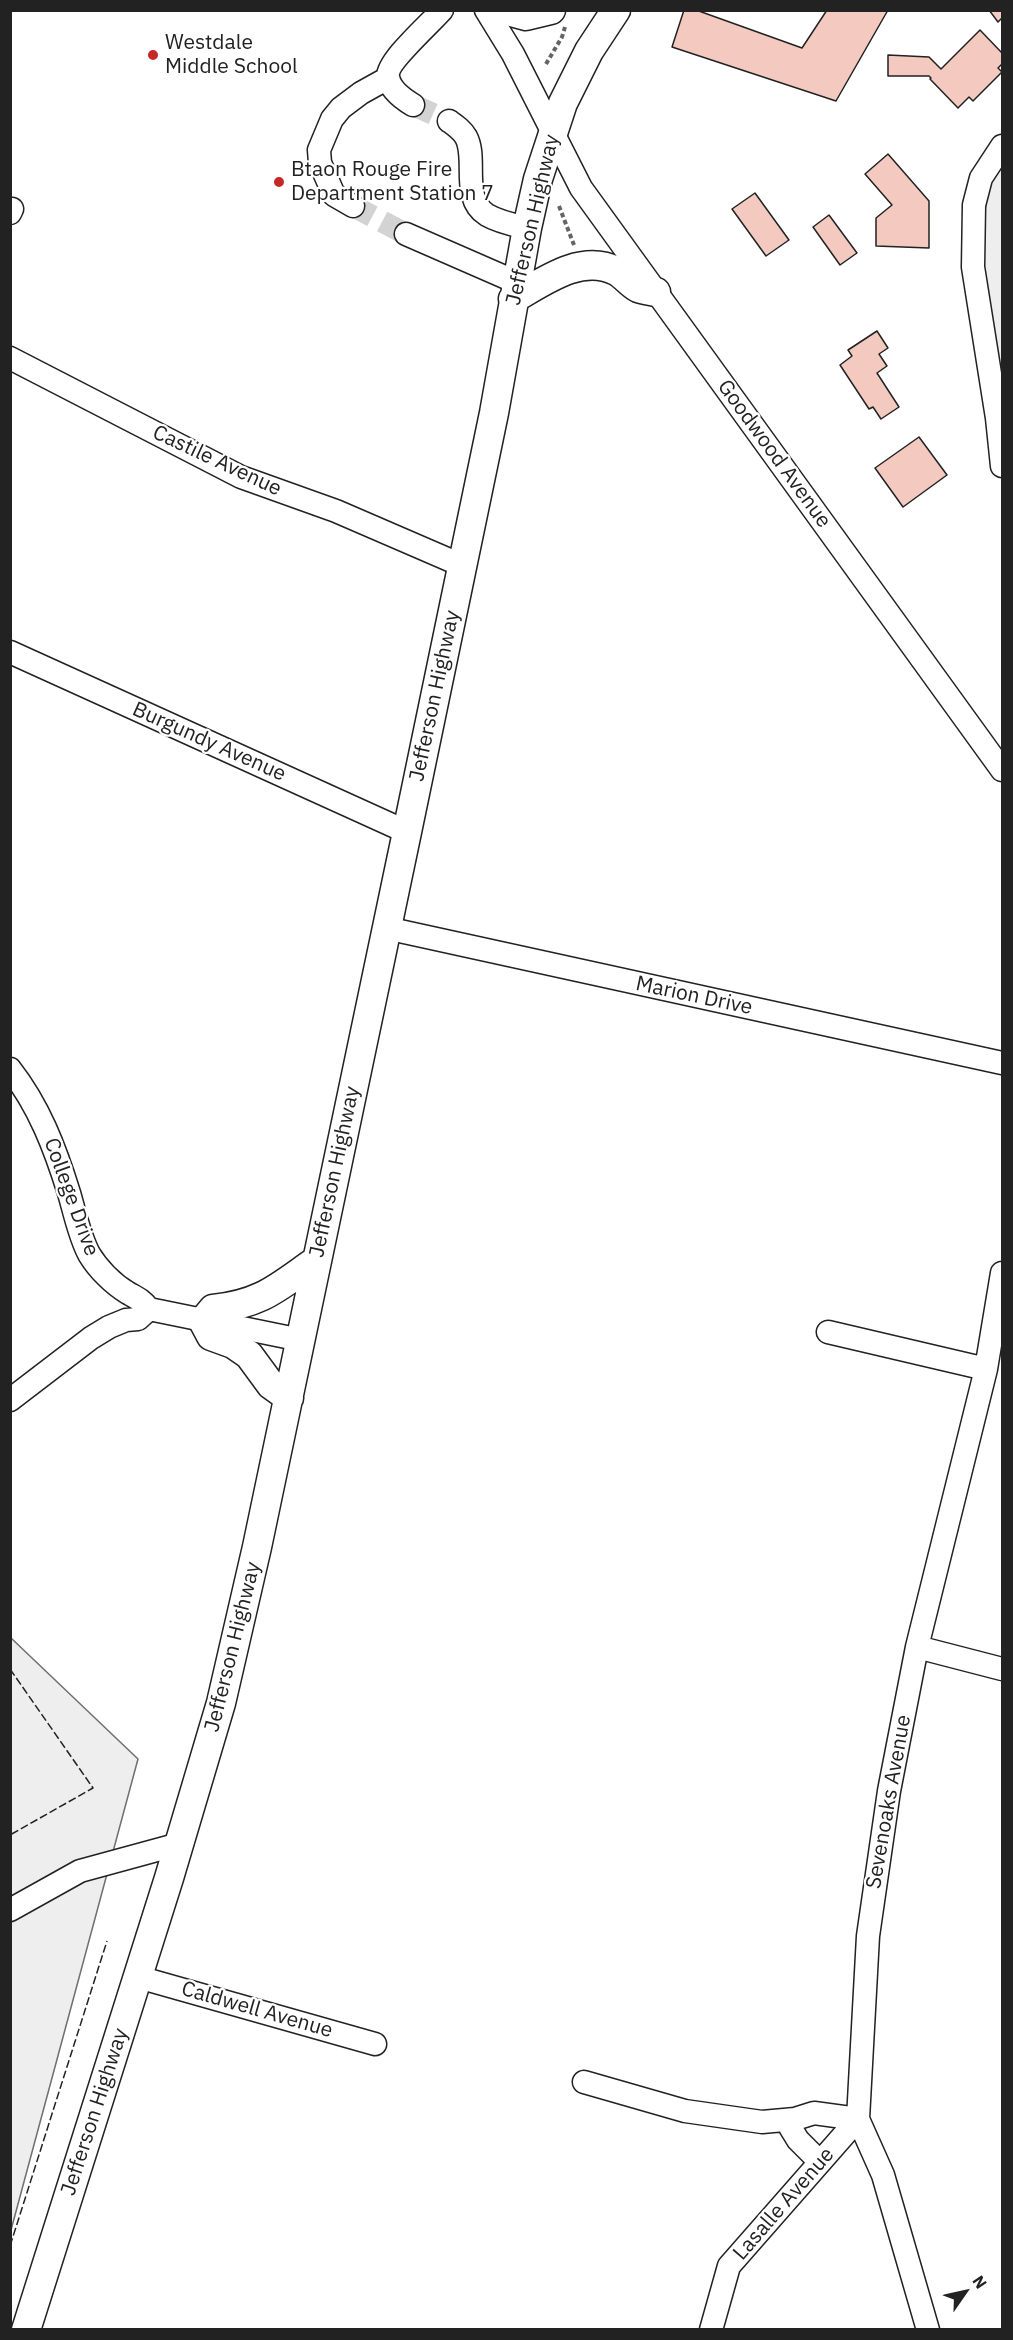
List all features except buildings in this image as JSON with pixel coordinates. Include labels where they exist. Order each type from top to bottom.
[{"type":"main road","points":[[504,10],[526,15],[558,17]]},
{"type":"main road","name":"Jefferson Highway","points":[[26,2330],[138,1977],[221,1703],[289,1398],[494,413],[527,228],[552,134],[589,51],[616,10]]},
{"type":"main road","points":[[515,290],[576,267],[602,265],[618,272],[638,288],[656,292]]},
{"type":"main road","points":[[289,1398],[271,1384],[249,1354],[233,1344],[211,1336],[203,1321],[213,1310],[246,1304],[268,1294],[317,1260]]},
{"type":"street","points":[[413,105],[401,98],[388,78],[389,70],[396,59],[442,10]]},
{"type":"street","name":"Goodwood Avenue","points":[[486,10],[513,54],[581,188],[1002,770]]},
{"type":"street","points":[[353,206],[334,195],[320,163],[319,150],[332,119],[341,108],[361,93],[388,78]]},
{"type":"street","points":[[449,121],[468,139],[470,188],[479,206],[485,214],[527,228]]},
{"type":"street","points":[[1002,146],[981,178],[974,205],[973,267],[997,418],[1002,466]]},
{"type":"street","points":[[406,234],[515,290]]},
{"type":"street","name":"Castile Avenue","points":[[10,358],[241,477],[336,511],[461,565]]},
{"type":"street","name":"Burgundy Avenue","points":[[10,652],[407,832]]},
{"type":"street","name":"Marion Drive","points":[[386,928],[1002,1063]]},
{"type":"street","name":"College Drive","points":[[10,1069],[45,1124],[89,1254],[114,1283],[142,1299],[149,1309],[301,1340]]},
{"type":"street","name":"Sevenoaks Avenue","points":[[928,2330],[883,2175],[858,2119],[868,1936],[889,1791],[917,1647],[986,1369],[1002,1273]]},
{"type":"street","points":[[10,1400],[92,1338],[109,1327],[126,1320],[138,1319],[149,1309]]},
{"type":"street","points":[[828,1332],[986,1369]]},
{"type":"street","points":[[917,1647],[1002,1669]]},
{"type":"street","points":[[10,1910],[80,1871],[179,1844]]},
{"type":"street","name":"Caldwell Avenue","points":[[138,1977],[375,2044]]},
{"type":"street","points":[[584,2082],[685,2110],[762,2122],[795,2119],[814,2113],[858,2119]]},
{"type":"street","points":[[795,2119],[790,2127],[798,2140],[820,2162]]},
{"type":"street","name":"Lasalle Avenue","points":[[711,2330],[729,2266],[858,2119]]},
{"type":"path","points":[[546,64],[565,32],[558,17]]},
{"type":"path","points":[[560,206],[575,246]]},
{"type":"path","points":[[564,216],[567,208]]},
{"type":"shaded area","points":[[1002,157],[1002,412],[988,318],[983,245],[985,211],[991,181]]},
{"type":"shaded area","points":[[11,1638],[138,1759],[11,2230]]},
{"type":"tunnel","points":[[413,105],[449,121]]},
{"type":"tunnel","points":[[353,206],[406,234]]},
{"type":"fence","points":[[10,1669],[93,1788],[10,1835]]},
{"type":"fence","points":[[10,2246],[107,1941]]},
{"type":"place","name":"Westdale Middle School","points":[[153,55]]},
{"type":"place","name":"Btaon Rouge Fire Department Station 7","points":[[279,182]]}]
